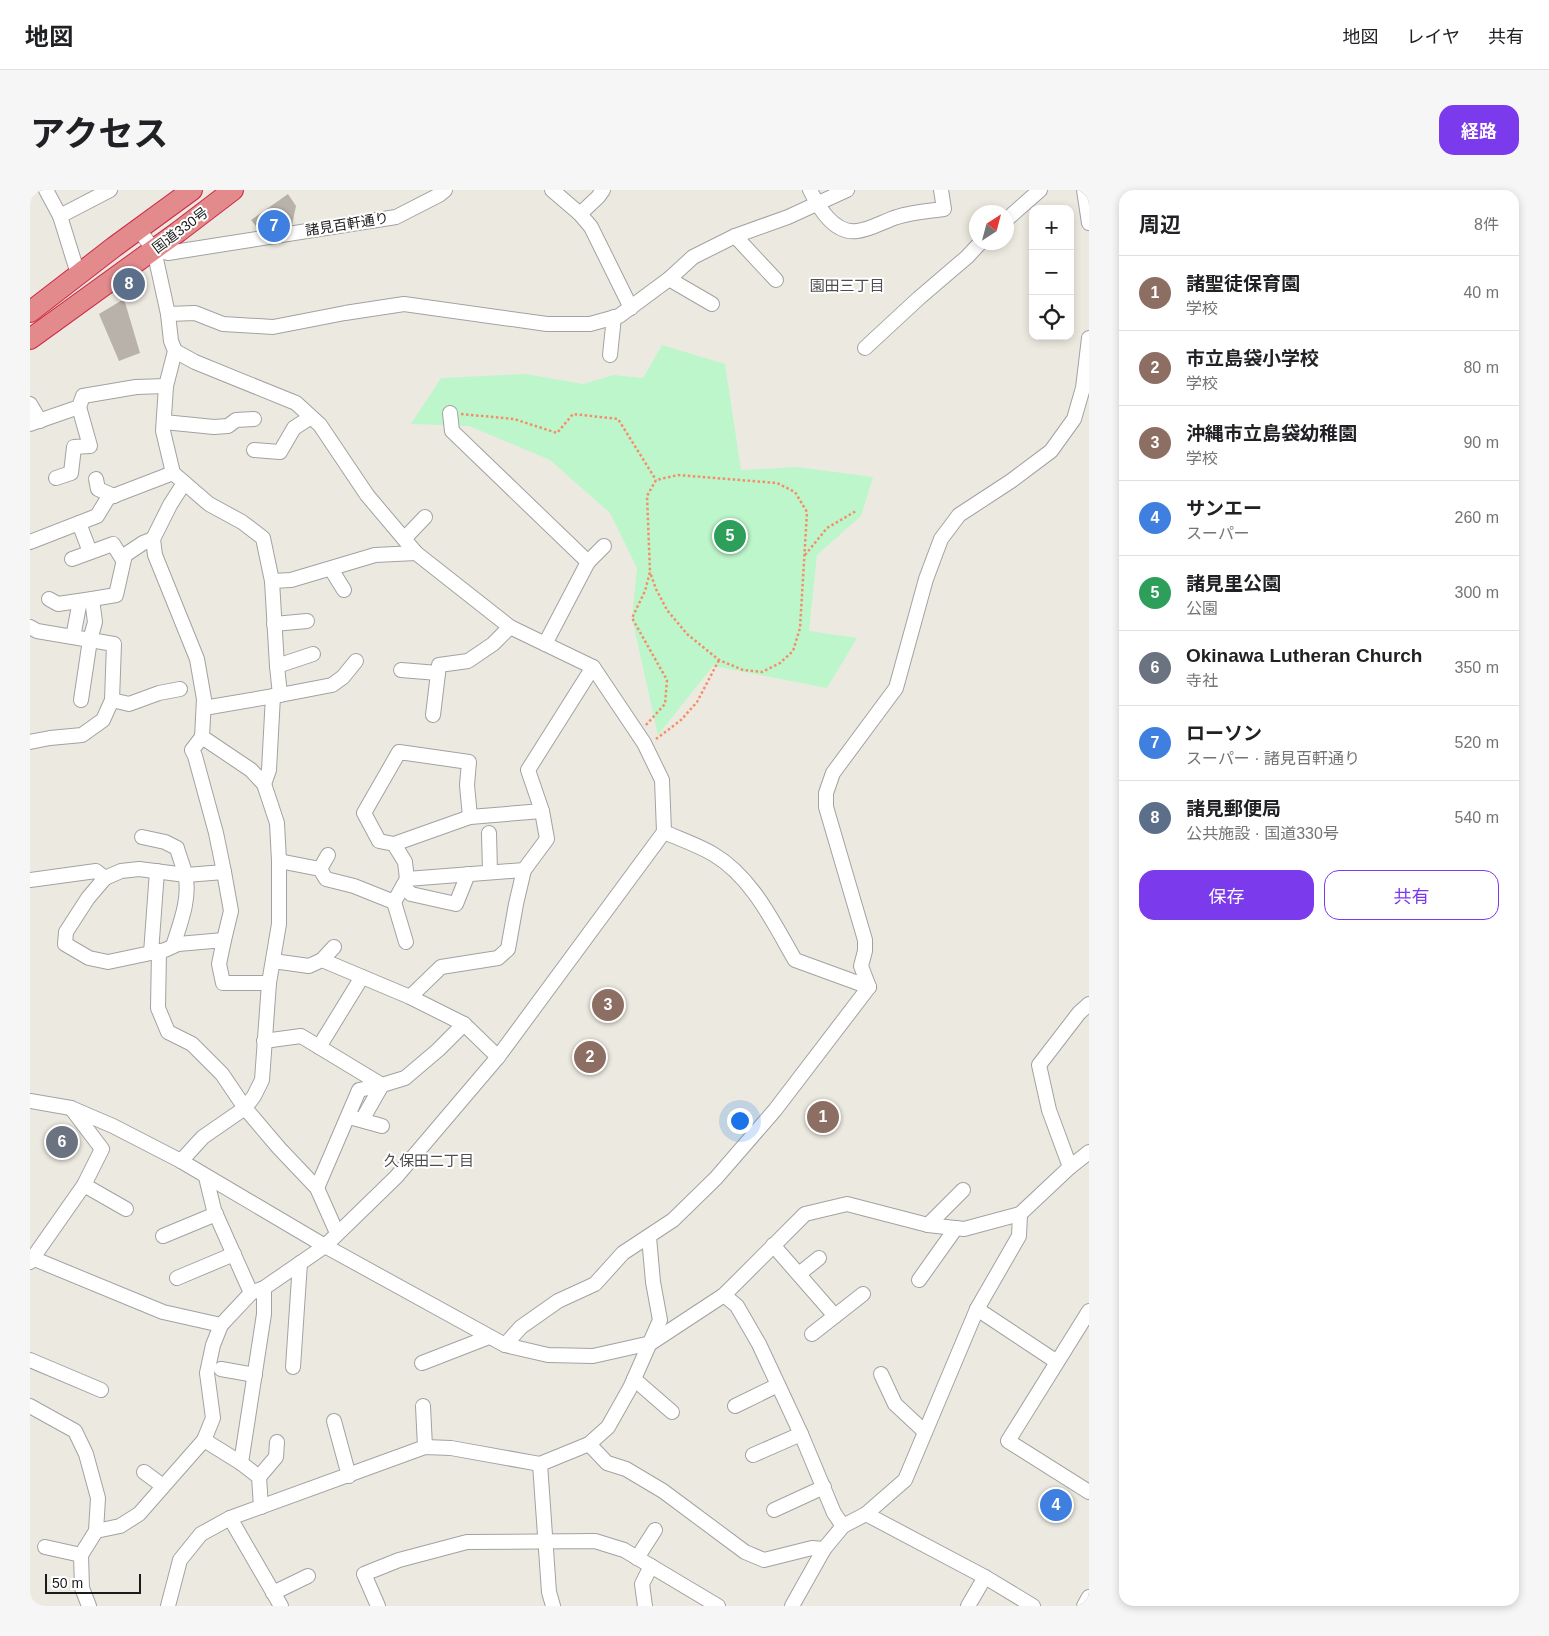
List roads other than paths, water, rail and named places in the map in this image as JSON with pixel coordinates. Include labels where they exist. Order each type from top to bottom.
[{"type":"highway","name":"国道330号","points":[[30,312],[192,190]]},
{"type":"highway","name":"国道330号","points":[[30,339],[154,250],[233,190]]},
{"type":"street","points":[[46,190],[60,216],[78,274]]},
{"type":"street","points":[[60,216],[110,190]]},
{"type":"street","points":[[196,190],[213,206]]},
{"type":"street","name":"諸見百軒通り","points":[[154,250],[168,253],[396,217],[446,190]]},
{"type":"street","points":[[552,190],[580,214],[591,227],[631,308]]},
{"type":"street","points":[[580,214],[603,190]]},
{"type":"street","points":[[810,190],[817,204],[830,220],[843,231],[858,231],[900,216],[944,209],[941,190]]},
{"type":"street","points":[[168,314],[195,313],[223,324],[273,327],[404,304],[547,324],[590,324],[620,316],[669,279],[693,257],[735,236],[817,204],[847,190]]},
{"type":"street","points":[[1014,213],[1040,190]]},
{"type":"street","points":[[1084,190],[1089,224]]},
{"type":"street","points":[[139,230],[154,250],[175,351],[166,386],[163,431],[179,478],[209,504],[242,522],[263,538],[272,581],[277,666],[277,695],[269,770],[264,784]]},
{"type":"street","points":[[735,236],[776,280]]},
{"type":"street","points":[[865,348],[974,250]]},
{"type":"street","points":[[669,279],[712,304]]},
{"type":"street","points":[[610,355],[614,318]]},
{"type":"street","points":[[869,987],[861,966],[865,951],[865,940],[826,807],[826,793],[833,773],[896,688],[926,579],[941,539],[958,514],[1011,481],[1051,451],[1074,419],[1083,388],[1089,338]]},
{"type":"street","points":[[96,1531],[120,1526],[139,1514],[204,1440],[213,1418],[207,1373],[213,1345],[221,1325],[251,1293],[264,1288],[325,1246],[396,1177],[498,1056],[664,832],[662,780],[640,731],[593,667],[510,628],[416,554],[367,495],[320,425],[296,403],[195,362],[175,351]]},
{"type":"street","points":[[56,478],[71,473],[74,447],[90,446],[79,407],[83,396],[136,387],[166,386]]},
{"type":"street","points":[[30,404],[35,422],[79,407]]},
{"type":"street","points":[[450,413],[452,431],[588,562]]},
{"type":"street","points":[[254,450],[280,452],[294,428],[311,417]]},
{"type":"street","points":[[164,422],[214,428],[228,426],[236,420],[254,419]]},
{"type":"street","points":[[30,542],[97,516],[108,498],[179,478]]},
{"type":"street","points":[[179,478],[170,505],[153,539],[155,555],[197,659],[204,698],[202,737],[192,750],[216,833],[231,911],[220,964],[223,982],[269,983]]},
{"type":"street","points":[[96,479],[98,488],[114,496]]},
{"type":"street","points":[[404,539],[425,517]]},
{"type":"street","points":[[79,523],[90,552]]},
{"type":"street","points":[[49,599],[58,604],[116,595],[125,555],[153,539]]},
{"type":"street","points":[[72,560],[112,544],[124,560]]},
{"type":"street","points":[[545,644],[588,562],[604,546]]},
{"type":"street","points":[[272,581],[292,580],[375,555],[416,554]]},
{"type":"street","points":[[331,569],[344,590]]},
{"type":"street","points":[[73,637],[86,600]]},
{"type":"street","points":[[81,700],[90,640],[95,622],[86,600]]},
{"type":"street","points":[[274,624],[307,621]]},
{"type":"street","points":[[30,627],[37,631],[114,644],[112,700],[103,720],[82,735],[30,742]]},
{"type":"street","points":[[433,715],[440,665],[468,661],[493,644],[510,628]]},
{"type":"street","points":[[277,666],[313,654]]},
{"type":"street","points":[[204,708],[332,685],[343,677],[356,661]]},
{"type":"street","points":[[410,997],[441,967],[498,958],[508,949],[524,870],[547,839],[542,811],[528,770],[593,667]]},
{"type":"street","points":[[400,670],[438,673]]},
{"type":"street","points":[[112,700],[129,704],[160,693],[180,689]]},
{"type":"street","points":[[180,1161],[204,1137],[248,1104],[262,1080],[269,983],[279,924],[277,823],[264,784],[251,770],[202,737]]},
{"type":"street","points":[[470,817],[467,785],[469,762],[399,752],[364,813],[379,841],[394,844],[470,817],[542,811]]},
{"type":"street","points":[[664,832],[713,854],[736,871],[766,910],[795,960],[869,987]]},
{"type":"street","points":[[489,833],[490,872]]},
{"type":"street","points":[[422,834],[405,862],[405,882],[410,894],[456,904],[468,874]]},
{"type":"street","points":[[142,837],[165,842],[177,848],[186,875],[182,918],[173,946]]},
{"type":"street","points":[[394,844],[405,862]]},
{"type":"street","points":[[320,869],[328,856]]},
{"type":"street","points":[[279,861],[320,869],[326,879],[354,886],[394,902]]},
{"type":"street","points":[[224,872],[186,875],[139,869],[121,871],[106,878],[88,898],[66,932],[65,944],[89,958],[108,962],[155,952],[178,944],[224,940]]},
{"type":"street","points":[[405,882],[468,874],[524,870]]},
{"type":"street","points":[[30,880],[96,871],[106,878]]},
{"type":"street","points":[[157,871],[155,952],[158,1008],[168,1032],[192,1044],[248,1104],[279,1148],[317,1188],[337,1233]]},
{"type":"street","points":[[405,882],[394,902],[406,942]]},
{"type":"street","points":[[273,961],[309,966],[322,960],[334,947]]},
{"type":"street","points":[[322,960],[410,997],[464,1024],[498,1056]]},
{"type":"street","points":[[319,1047],[362,977]]},
{"type":"street","points":[[505,1345],[521,1327],[558,1301],[596,1284],[623,1253],[673,1220],[722,1171],[775,1110],[869,987]]},
{"type":"street","points":[[1070,1167],[1048,1110],[1039,1065],[1079,1013],[1089,1004]]},
{"type":"street","points":[[317,1188],[359,1090],[405,1078],[438,1050],[464,1024]]},
{"type":"street","points":[[264,1041],[301,1036],[382,1085]]},
{"type":"street","points":[[362,1120],[382,1085]]},
{"type":"street","points":[[30,1101],[71,1108],[113,1126],[180,1161],[325,1246],[489,1337],[505,1345],[548,1355],[594,1356],[651,1343],[724,1295],[805,1214],[847,1204],[928,1225],[964,1229],[1020,1214],[1070,1167],[1089,1152]]},
{"type":"street","points":[[248,1104],[268,1122]]},
{"type":"street","points":[[71,1108],[102,1149],[84,1185],[31,1260],[163,1312],[221,1325]]},
{"type":"street","points":[[348,1116],[382,1126]]},
{"type":"street","points":[[206,1177],[216,1214],[251,1293]]},
{"type":"street","points":[[84,1185],[126,1209]]},
{"type":"street","points":[[928,1225],[963,1190]]},
{"type":"street","points":[[163,1236],[216,1214]]},
{"type":"street","points":[[792,1606],[824,1550],[843,1526],[866,1514],[904,1480],[977,1309],[1019,1236],[1020,1214]]},
{"type":"street","points":[[919,1280],[956,1228]]},
{"type":"street","points":[[168,1606],[180,1560],[201,1534],[230,1518],[425,1448],[451,1448],[540,1464],[589,1444],[608,1427],[634,1379],[660,1320],[653,1282],[649,1237]]},
{"type":"street","points":[[773,1245],[835,1316]]},
{"type":"street","points":[[177,1278],[234,1254]]},
{"type":"street","points":[[799,1274],[819,1258]]},
{"type":"street","points":[[293,1367],[300,1263]]},
{"type":"street","points":[[241,1463],[264,1314],[264,1288]]},
{"type":"street","points":[[812,1334],[863,1294]]},
{"type":"street","points":[[724,1295],[737,1306],[759,1344],[801,1434],[834,1513],[843,1526]]},
{"type":"street","points":[[977,1309],[1057,1362]]},
{"type":"street","points":[[1087,1486],[1008,1441],[1089,1311]]},
{"type":"street","points":[[422,1363],[489,1337]]},
{"type":"street","points":[[30,1360],[101,1390]]},
{"type":"street","points":[[221,1369],[255,1374]]},
{"type":"street","points":[[881,1374],[895,1404],[925,1432]]},
{"type":"street","points":[[634,1379],[672,1412]]},
{"type":"street","points":[[735,1406],[778,1385]]},
{"type":"street","points":[[30,1406],[75,1430],[86,1454],[98,1498],[96,1531],[81,1555],[82,1588],[89,1606]]},
{"type":"street","points":[[423,1406],[425,1448]]},
{"type":"street","points":[[334,1421],[349,1476]]},
{"type":"street","points":[[753,1455],[801,1434]]},
{"type":"street","points":[[204,1440],[260,1477]]},
{"type":"street","points":[[261,1507],[260,1477],[276,1457],[277,1442]]},
{"type":"street","points":[[589,1444],[607,1462],[626,1469],[663,1490],[745,1552],[764,1560],[812,1548],[824,1550]]},
{"type":"street","points":[[540,1464],[549,1592],[553,1606]]},
{"type":"street","points":[[144,1472],[163,1486]]},
{"type":"street","points":[[774,1510],[824,1487]]},
{"type":"street","points":[[866,1514],[985,1577],[1033,1606]]},
{"type":"street","points":[[230,1518],[281,1606]]},
{"type":"street","points":[[637,1558],[655,1530]]},
{"type":"street","points":[[378,1606],[364,1574],[399,1560],[467,1542],[546,1541],[595,1541],[624,1550],[718,1606]]},
{"type":"street","points":[[45,1547],[81,1555]]},
{"type":"street","points":[[645,1606],[642,1584],[651,1566]]},
{"type":"street","points":[[273,1593],[308,1576]]},
{"type":"street","points":[[968,1606],[985,1577]]},
{"type":"street","points":[[1084,1606],[1089,1597]]},
{"type":"place","name":"ローソン","points":[[274,226]]},
{"type":"place","name":"諸見郵便局","points":[[129,284]]},
{"type":"place","name":"諸見里公園","points":[[730,536]]},
{"type":"place","name":"沖縄市立島袋幼稚園","points":[[608,1005]]},
{"type":"place","name":"市立島袋小学校","points":[[590,1057]]},
{"type":"place","name":"諸聖徒保育園","points":[[823,1117]]},
{"type":"place","name":"Okinawa Lutheran Church","points":[[62,1142]]},
{"type":"place","name":"サンエー","points":[[1056,1505]]},
{"type":"district","name":"園田三丁目","points":[[847,286]]},
{"type":"district","name":"久保田二丁目","points":[[429,1161]]}]
